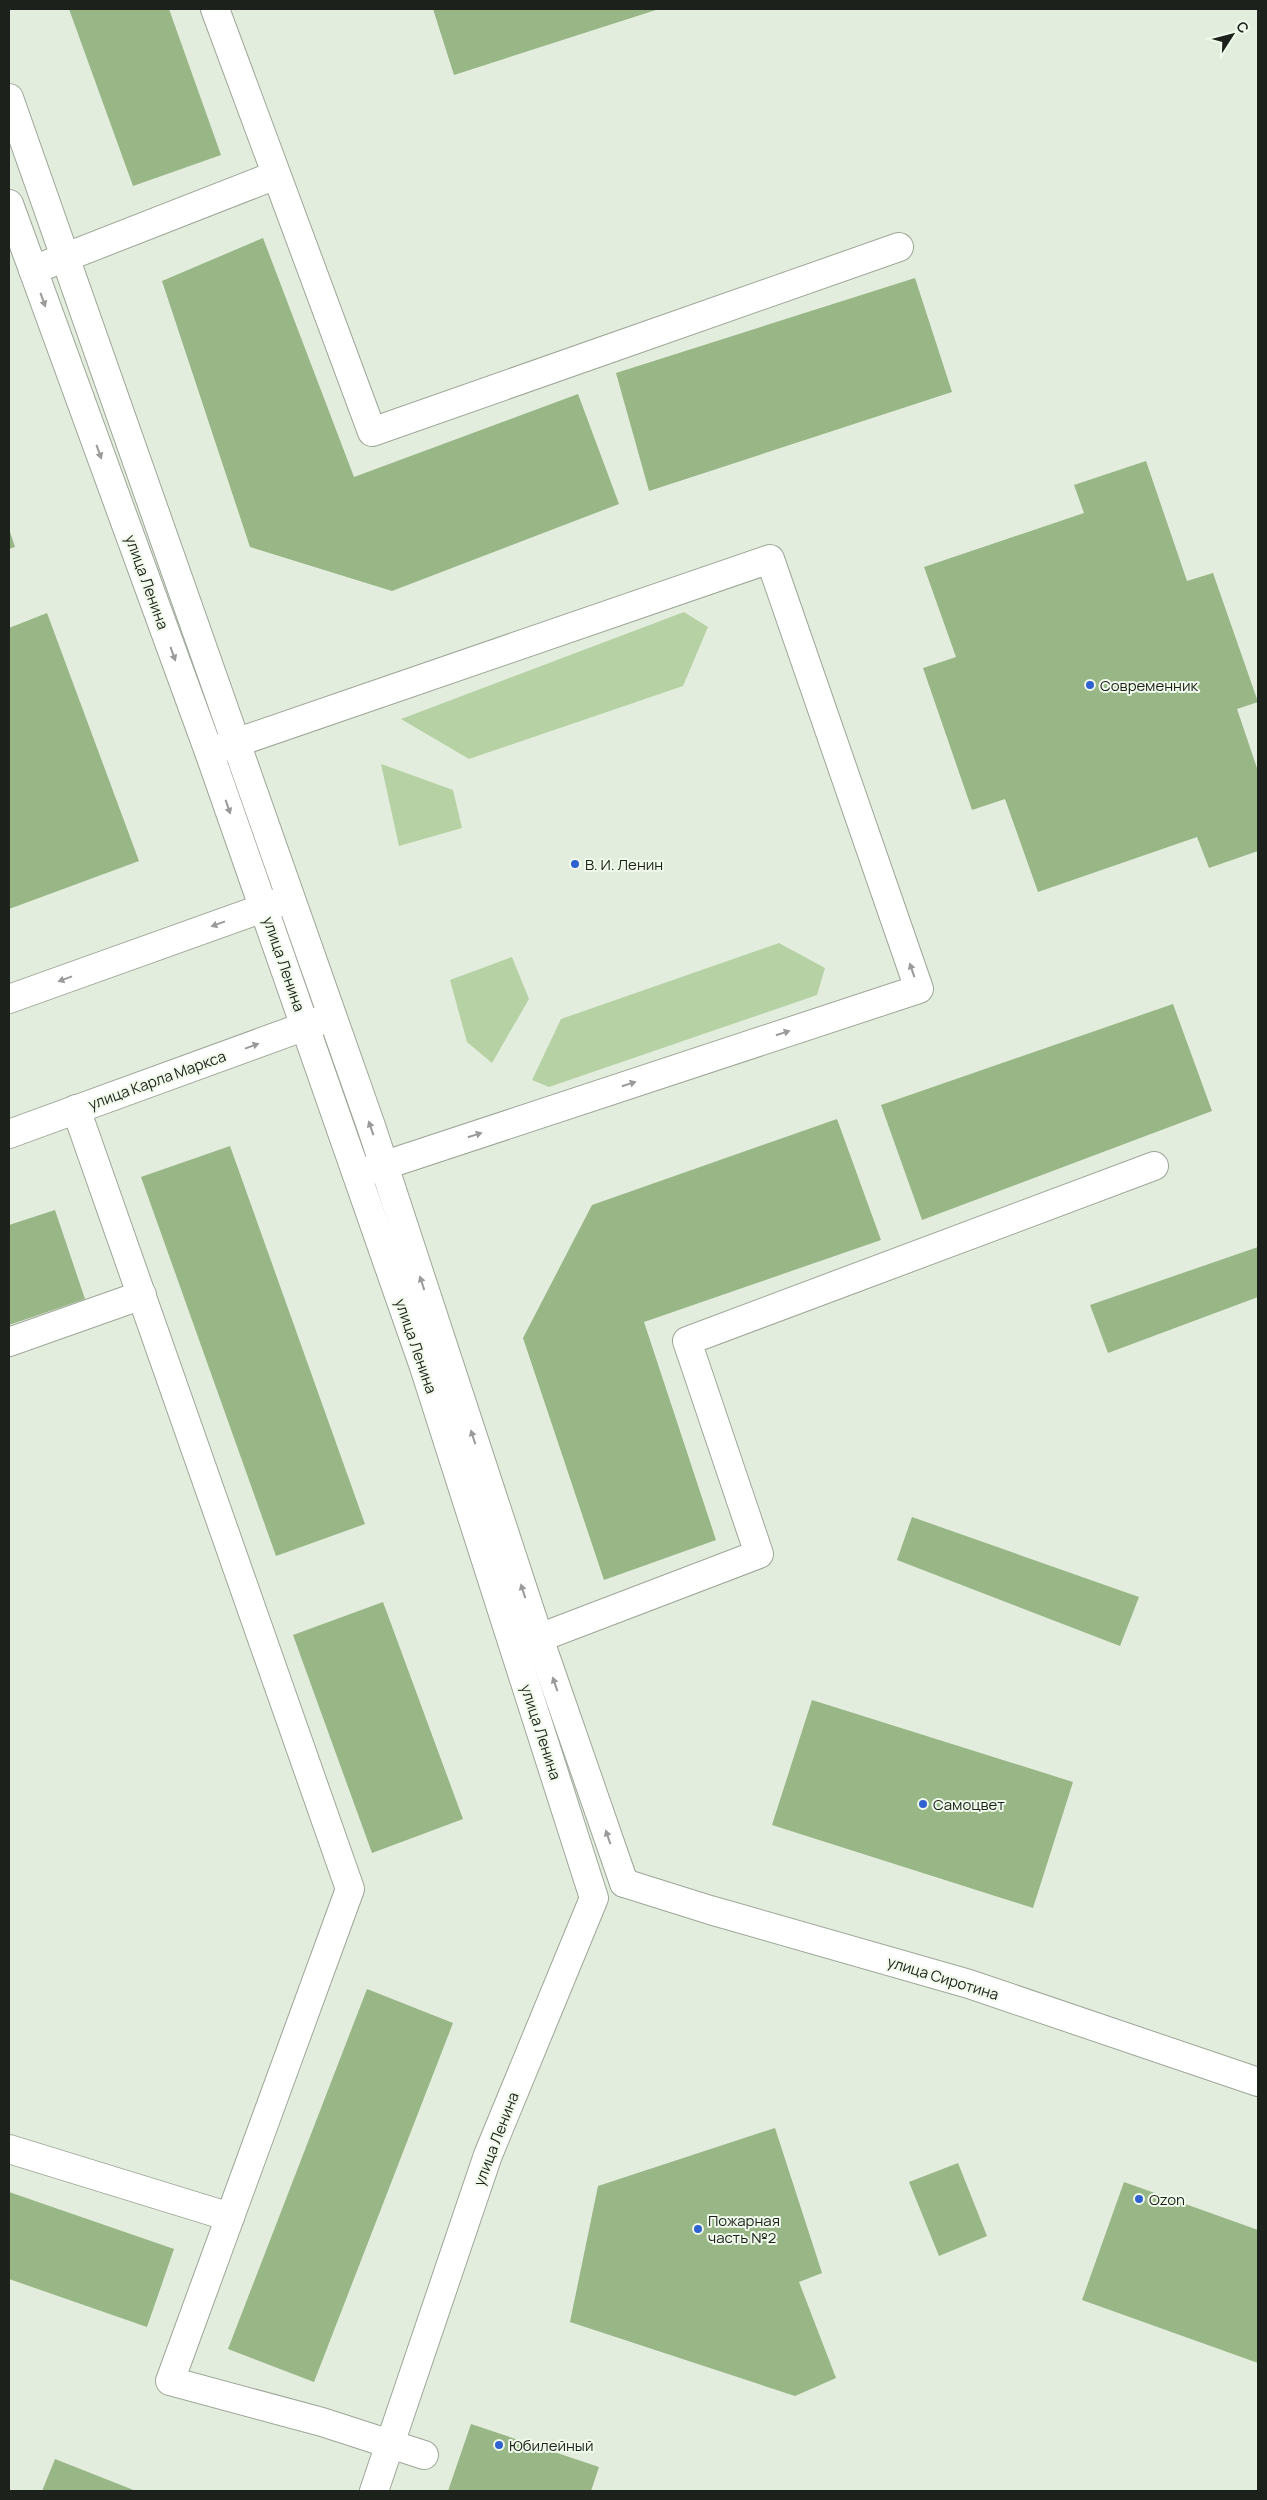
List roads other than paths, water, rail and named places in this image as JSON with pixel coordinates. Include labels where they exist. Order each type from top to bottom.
[{"type":"main road","points":[[215,9],[372,432],[900,247]]},
{"type":"main road","points":[[9,98],[384,1165],[538,1638],[624,1883],[594,1898]]},
{"type":"main road","points":[[32,270],[276,175]]},
{"type":"main road","name":"улица Ленина","points":[[9,204],[209,752],[424,1367],[594,1898],[488,2155],[374,2491]]},
{"type":"main road","points":[[209,752],[770,559],[919,989],[357,1174]]},
{"type":"main road","points":[[9,999],[290,898]]},
{"type":"main road","name":"улица Карла Маркса","points":[[9,1134],[332,1016]]},
{"type":"main road","points":[[76,1109],[350,1889],[170,2381],[322,2422],[424,2455]]},
{"type":"main road","points":[[538,1638],[759,1554],[687,1341],[1154,1166]]},
{"type":"main road","points":[[9,1342],[142,1295]]},
{"type":"main road","name":"улица Сиротина","points":[[624,1883],[710,1910],[968,1984],[1258,2082]]},
{"type":"main road","points":[[9,2148],[230,2217]]},
{"type":"place","name":"Современник","points":[[1090,685]]},
{"type":"place","name":"В. И. Ленин","points":[[575,864]]},
{"type":"place","name":"Самоцвет","points":[[923,1804]]},
{"type":"place","name":"Ozon","points":[[1139,2199]]},
{"type":"place","name":"Пожарная часть №2","points":[[698,2229]]},
{"type":"place","name":"Юбилейный","points":[[499,2445]]}]
